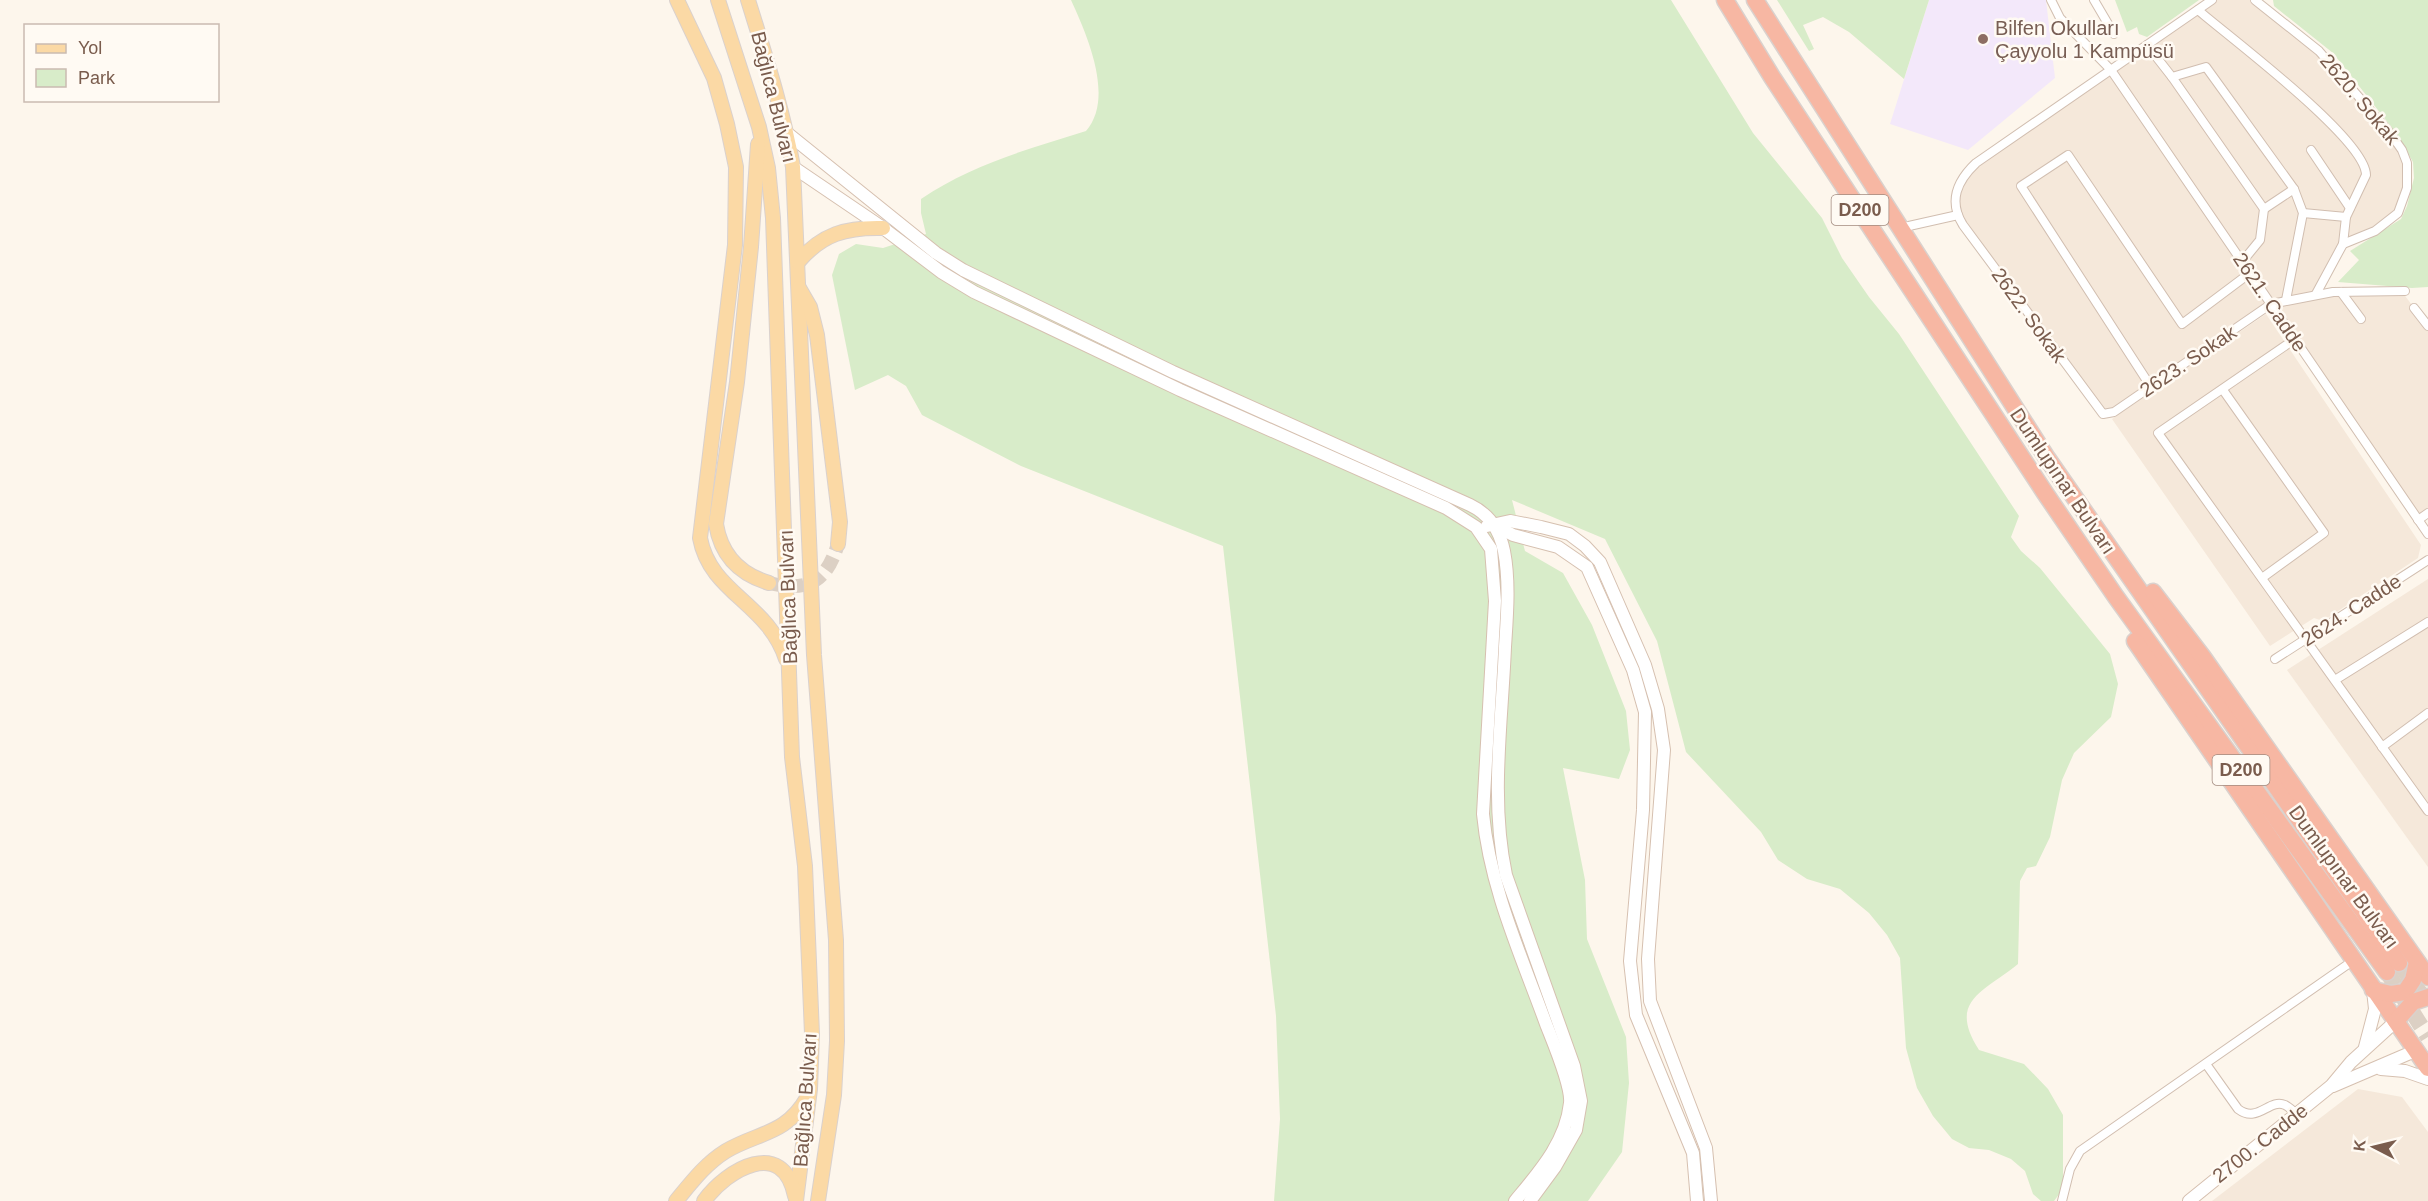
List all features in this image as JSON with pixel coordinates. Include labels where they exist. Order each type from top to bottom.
[{"type":"highway","name":"Dumlupınar Bulvarı","points":[[1725,0],[1778,87],[2096,567],[2393,968],[2012,405],[1755,0]]},
{"type":"highway","points":[[2114,554],[2136,570],[2202,656],[2428,977]]},
{"type":"highway","points":[[2096,567],[2107,596],[2124,625],[2373,990],[2396,1021],[2422,1048],[2428,1068]]},
{"type":"highway","points":[[2373,990],[2391,994],[2405,992],[2413,980],[2417,962]]},
{"type":"highway","points":[[2396,1021],[2413,1002],[2428,997]]},
{"type":"main road","points":[[677,0],[705,56],[721,100],[736,167],[735,245],[700,538],[705,558],[720,579],[757,611],[772,630],[784,652],[790,675]]},
{"type":"main road","name":"Bağlıca Bulvarı","points":[[718,0],[759,127],[768,168],[773,218],[792,757],[805,866],[812,1034],[809,1094],[796,1201]]},
{"type":"main road","name":"Bağlıca Bulvarı","points":[[748,0],[787,133],[793,167],[814,655],[836,940],[837,1041],[834,1095],[818,1201]]},
{"type":"main road","points":[[759,127],[752,247],[737,382],[716,524],[719,543],[728,557],[743,572],[769,583]]},
{"type":"main road","points":[[736,205],[752,247]]},
{"type":"main road","points":[[798,262],[810,248],[833,233],[857,227],[883,228]]},
{"type":"main road","points":[[798,288],[810,307],[817,335],[840,522],[838,544]]},
{"type":"main road","points":[[676,1201],[707,1165],[725,1152],[775,1131],[789,1122],[809,1094]]},
{"type":"main road","points":[[704,1201],[740,1169],[760,1161],[777,1167],[786,1176],[793,1187],[796,1201]]},
{"type":"street","name":"2621. Cadde","points":[[2051,0],[2060,18],[2111,70],[2428,534]]},
{"type":"street","points":[[2094,0],[2114,34]]},
{"type":"street","points":[[1899,229],[1958,215],[1955,198],[1957,190],[1976,163],[2212,0]]},
{"type":"street","name":"2620. Sokak","points":[[2255,0],[2319,51],[2390,133],[2404,154],[2408,176],[2398,213],[2375,231],[2343,244]]},
{"type":"street","points":[[2198,10],[2332,124],[2354,148],[2365,166],[2366,175],[2346,217],[2343,244],[2316,294]]},
{"type":"street","points":[[2147,45],[2264,209],[2260,240],[2242,262]]},
{"type":"street","points":[[2172,77],[2206,67],[2294,189],[2303,213],[2286,300]]},
{"type":"street","points":[[787,133],[936,253],[963,270],[1173,372],[1480,510],[1494,525],[1513,535],[1558,547],[1587,567],[1633,670],[1645,712],[1643,810],[1630,961],[1636,1015],[1693,1153],[1697,1201]]},
{"type":"street","points":[[2311,150],[2350,208]]},
{"type":"street","points":[[2151,387],[2021,186],[2068,155],[2182,324],[2250,273]]},
{"type":"street","points":[[793,167],[883,228],[941,272],[974,292],[1180,390],[1446,508],[1476,527],[1491,549],[1495,601],[1483,814],[1486,841],[1503,911],[1561,1064],[1571,1099],[1567,1122],[1557,1146],[1515,1201]]},
{"type":"street","points":[[2264,209],[2294,189]]},
{"type":"street","points":[[2303,213],[2346,217]]},
{"type":"street","name":"2622. Sokak","points":[[1958,215],[2103,414]]},
{"type":"street","name":"2623. Sokak","points":[[2103,414],[2114,412],[2271,304],[2316,294],[2405,291]]},
{"type":"street","points":[[2342,292],[2361,319]]},
{"type":"street","points":[[2414,308],[2428,326]]},
{"type":"street","points":[[2295,339],[2158,433],[2428,811]]},
{"type":"street","points":[[2223,390],[2324,533],[2262,578]]},
{"type":"street","points":[[2418,520],[2428,513]]},
{"type":"street","points":[[1476,527],[1510,521],[1541,526],[1569,534],[1585,546],[1600,562],[1645,665],[1658,709],[1664,750],[1648,959],[1650,1001],[1706,1148],[1711,1201]]},
{"type":"street","points":[[1494,525],[1504,550],[1508,595],[1497,807],[1500,844],[1506,875],[1574,1066],[1581,1101],[1576,1130],[1555,1167],[1530,1201]]},
{"type":"street","name":"2624. Cadde","points":[[2275,659],[2428,560]]},
{"type":"street","points":[[2335,681],[2428,622]]},
{"type":"street","points":[[2382,747],[2428,713]]},
{"type":"street","points":[[2062,1201],[2070,1169],[2080,1151],[2354,960]]},
{"type":"street","points":[[2365,1048],[2375,1008],[2373,990]]},
{"type":"street","name":"2700. Cadde","points":[[2189,1201],[2331,1086],[2365,1048],[2396,1021]]},
{"type":"street","name":"2700. Cadde","points":[[2331,1086],[2422,1048]]},
{"type":"street","points":[[2206,1064],[2238,1109],[2245,1114],[2254,1114],[2277,1104],[2284,1105],[2297,1114]]},
{"type":"street","points":[[2376,1069],[2405,1071],[2428,1079]]},
{"type":"shaded area","name":"Bilfen Okulları Çayyolu 1 Kampüsü","points":[[1929,0],[2046,0],[2055,78],[1968,150],[1890,124]]},
{"type":"shaded area","points":[[2212,0],[2255,0],[2308,41],[2395,139],[2408,171],[2398,213],[2348,243],[2316,294],[2399,288],[2428,326],[2428,513],[2418,520],[2271,305],[2107,414],[1956,210],[1966,174]]},
{"type":"shaded area","points":[[2266,314],[2421,545],[2418,558],[2323,621],[2314,618],[2270,646],[2112,419]]},
{"type":"shaded area","points":[[2428,579],[2428,867],[2287,670]]},
{"type":"shaded area","points":[[2358,1089],[2402,1097],[2428,1132],[2428,1201],[2212,1201]]},
{"type":"green space","points":[[1071,0],[1671,0],[1753,133],[1822,218],[1842,258],[1869,297],[1899,334],[2019,516],[2011,537],[2021,551],[2040,568],[2110,654],[2118,684],[2111,717],[2074,753],[2062,780],[2050,837],[2036,866],[2027,868],[2020,881],[2018,964],[1982,990],[1968,1008],[1967,1019],[1970,1033],[1979,1050],[2024,1064],[2048,1089],[2063,1115],[2063,1189],[2054,1201],[2041,1201],[2033,1194],[2025,1171],[2011,1159],[1989,1150],[1969,1148],[1952,1139],[1933,1116],[1917,1088],[1906,1048],[1900,958],[1887,935],[1869,913],[1840,889],[1807,879],[1778,860],[1761,832],[1686,752],[1657,641],[1605,539],[1512,500],[1525,551],[1563,573],[1592,625],[1626,711],[1630,750],[1619,779],[1563,768],[1585,880],[1587,939],[1626,1037],[1629,1083],[1622,1152],[1588,1201],[1274,1201],[1280,1119],[1276,1016],[1223,546],[1021,466],[922,415],[906,386],[888,375],[855,390],[832,275],[839,254],[856,244],[883,248],[926,234],[921,213],[921,199],[940,187],[1001,159],[1086,131],[1094,117],[1098,102],[1098,84],[1090,48]]},
{"type":"green space","points":[[1777,0],[1929,0],[1904,79],[1849,32],[1823,17],[1803,25],[1814,49],[1809,51]]},
{"type":"green space","points":[[2115,0],[2199,0],[2147,37],[2139,34],[2137,27],[2127,32]]},
{"type":"green space","points":[[2273,0],[2428,0],[2428,287],[2412,288],[2338,282],[2359,260],[2350,251],[2401,219],[2414,178],[2413,162],[2396,133],[2333,53],[2274,6]]},
{"type":"tunnel","points":[[769,583],[795,586],[814,581],[828,567],[838,544]]},
{"type":"tunnel","points":[[2399,963],[2428,1004]]},
{"type":"tunnel","points":[[2387,972],[2428,1037]]},
{"type":"place","name":"Bilfen Okulları Çayyolu 1 Kampüsü","points":[[1983,39]]}]
